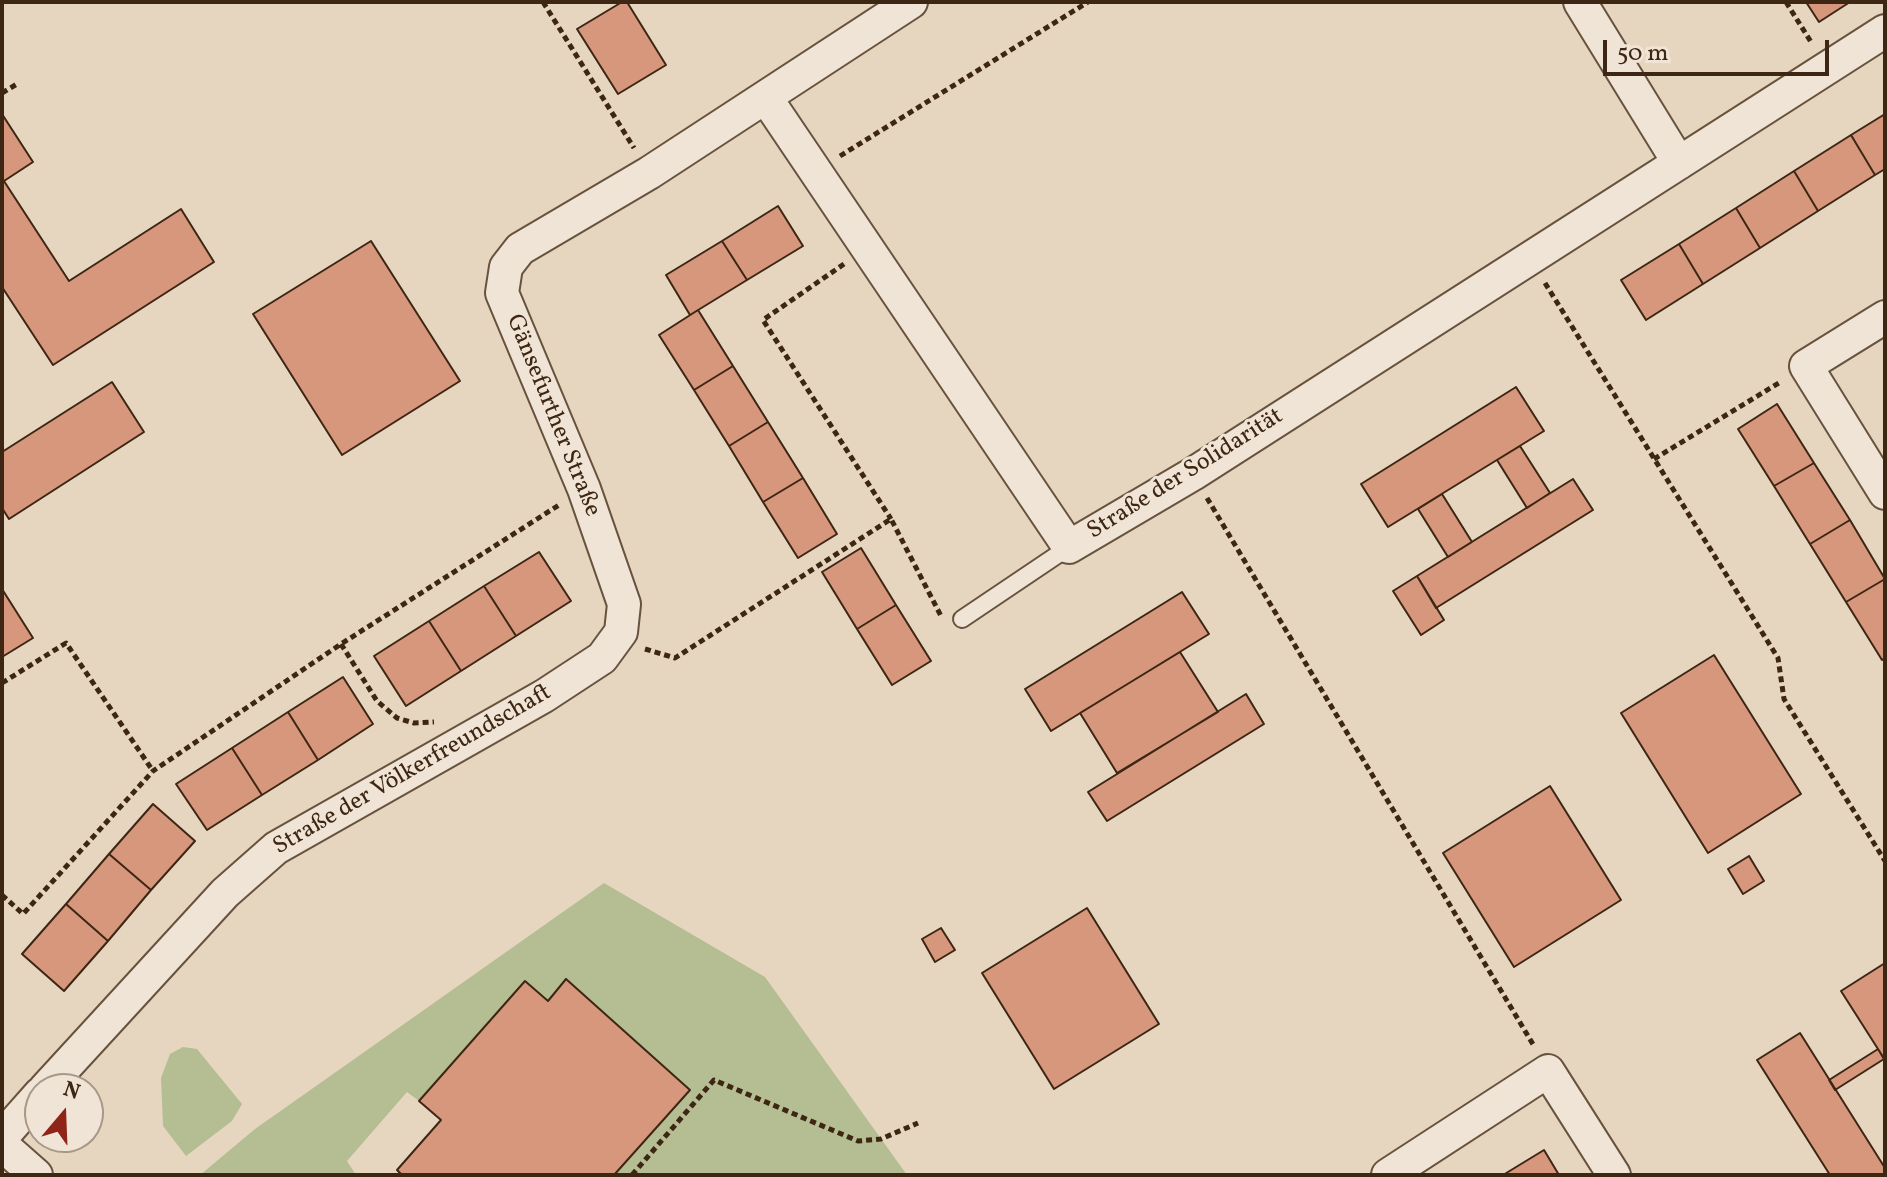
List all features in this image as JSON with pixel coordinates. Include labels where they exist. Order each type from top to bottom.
[{"type":"street","points":[[766,98],[911,2]]},
{"type":"street","points":[[1580,2],[1679,163]]},
{"type":"street","name":"Straße der Solidarität","points":[[766,98],[1069,547],[1193,474],[1885,31]]},
{"type":"street","name":"Gänsefurther Straße","points":[[621,632],[624,604],[584,489],[502,293],[506,267],[520,249],[649,173],[766,98]]},
{"type":"street","points":[[1885,317],[1806,366],[1885,493]]},
{"type":"street","name":"Straße der Völkerfreundschaft","points":[[60,1073],[225,893],[276,848],[544,696],[602,658],[621,632]]},
{"type":"street","points":[[1388,1175],[1548,1071],[1614,1175]]},
{"type":"street","points":[[2,1137],[24,1112]]},
{"type":"street","points":[[2,1145],[36,1175]]},
{"type":"lane","points":[[962,619],[1069,547]]},
{"type":"path","points":[[543,2],[649,173]]},
{"type":"path","points":[[816,172],[1088,2]]},
{"type":"path","points":[[1786,2],[1828,68]]},
{"type":"path","points":[[2,93],[17,84]]},
{"type":"path","points":[[867,247],[763,320],[891,519],[940,616],[962,619]]},
{"type":"path","points":[[1529,259],[1778,658],[1784,699],[1885,861]]},
{"type":"path","points":[[1654,459],[1806,366]]},
{"type":"path","points":[[1193,474],[1548,1071]]},
{"type":"path","points":[[2,895],[23,914],[103,822],[153,771],[341,644],[584,489]]},
{"type":"path","points":[[621,632],[641,648],[675,658],[891,519]]},
{"type":"path","points":[[2,683],[66,643],[153,771]]},
{"type":"path","points":[[341,644],[377,701],[397,718],[414,723],[444,718]]},
{"type":"path","points":[[632,1175],[714,1080],[858,1141],[881,1139],[918,1123]]},
{"type":"green space","points":[[604,883],[765,977],[907,1175],[614,1175],[690,1090],[567,980],[548,1001],[525,982],[419,1101],[407,1092],[347,1161],[356,1175],[200,1175],[255,1129]]},
{"type":"green space","points":[[183,1047],[197,1049],[242,1104],[232,1121],[186,1156],[163,1126],[161,1078],[170,1054]]},
{"type":"building","points":[[627,2],[666,65],[618,94],[577,29]]},
{"type":"building","points":[[1806,2],[1850,2],[1819,22]]},
{"type":"building","points":[[2,114],[33,162],[4,181],[2,178]]},
{"type":"building","points":[[1885,114],[1885,169],[1875,175],[1851,135]]},
{"type":"building","points":[[1851,135],[1875,175],[1818,211],[1794,171]]},
{"type":"building","points":[[1794,171],[1818,211],[1760,248],[1736,208]]},
{"type":"building","points":[[2,178],[69,281],[181,209],[214,262],[53,365],[2,287]]},
{"type":"building","points":[[778,206],[803,246],[747,280],[722,241]]},
{"type":"building","points":[[1736,208],[1760,248],[1703,284],[1679,244]]},
{"type":"building","points":[[371,241],[460,381],[342,455],[253,314]]},
{"type":"building","points":[[722,241],[747,280],[690,315],[666,275]]},
{"type":"building","points":[[1679,244],[1703,284],[1646,320],[1621,280]]},
{"type":"building","points":[[698,310],[733,366],[694,390],[659,335]]},
{"type":"building","points":[[733,366],[768,422],[729,446],[694,390]]},
{"type":"building","points":[[112,382],[144,432],[9,519],[2,508],[2,452]]},
{"type":"building","points":[[1516,387],[1544,431],[1388,527],[1361,484]]},
{"type":"building","points":[[1777,404],[1814,463],[1774,486],[1738,429]]},
{"type":"building","points":[[768,422],[803,478],[763,502],[729,446]]},
{"type":"building","points":[[1520,446],[1550,493],[1527,508],[1497,460]]},
{"type":"building","points":[[1814,463],[1850,520],[1810,544],[1774,486]]},
{"type":"building","points":[[803,478],[837,534],[798,558],[763,502]]},
{"type":"building","points":[[1573,479],[1593,510],[1436,608],[1417,576]]},
{"type":"building","points":[[1442,494],[1472,542],[1448,557],[1418,509]]},
{"type":"building","points":[[1850,520],[1885,579],[1846,602],[1810,544]]},
{"type":"building","points":[[861,548],[896,605],[857,629],[822,572]]},
{"type":"building","points":[[539,552],[571,601],[516,636],[484,586]]},
{"type":"building","points":[[1417,576],[1444,620],[1421,635],[1393,591]]},
{"type":"building","points":[[1885,579],[1885,658],[1882,660],[1846,602]]},
{"type":"building","points":[[484,586],[516,636],[461,671],[429,621]]},
{"type":"building","points":[[2,589],[33,638],[2,657]]},
{"type":"building","points":[[1182,592],[1209,634],[1051,731],[1025,689]]},
{"type":"building","points":[[896,605],[931,661],[892,685],[857,629]]},
{"type":"building","points":[[429,621],[461,671],[406,706],[374,656]]},
{"type":"building","points":[[1180,652],[1218,712],[1117,773],[1080,713]]},
{"type":"building","points":[[1714,655],[1801,794],[1708,853],[1621,713]]},
{"type":"building","points":[[343,677],[373,724],[318,760],[288,712]]},
{"type":"building","points":[[1246,694],[1264,724],[1107,821],[1088,792]]},
{"type":"building","points":[[288,712],[318,760],[262,795],[232,748]]},
{"type":"building","points":[[232,748],[262,795],[207,830],[176,784]]},
{"type":"building","points":[[1550,786],[1621,900],[1514,967],[1443,853]]},
{"type":"building","points":[[153,804],[195,841],[151,890],[109,854]]},
{"type":"building","points":[[109,854],[151,890],[108,941],[66,904]]},
{"type":"building","points":[[1749,856],[1764,881],[1743,894],[1728,869]]},
{"type":"building","points":[[66,904],[108,941],[64,991],[22,954]]},
{"type":"building","points":[[1087,908],[1159,1024],[1054,1089],[982,973]]},
{"type":"building","points":[[941,928],[955,950],[935,962],[922,939]]},
{"type":"building","points":[[1885,963],[1885,1060],[1841,991]]},
{"type":"building","points":[[566,979],[690,1090],[614,1175],[402,1175],[397,1170],[441,1120],[419,1101],[525,981],[548,1001]]},
{"type":"building","points":[[1800,1033],[1885,1168],[1885,1175],[1830,1175],[1757,1060]]},
{"type":"building","points":[[1878,1049],[1884,1059],[1835,1090],[1829,1080]]},
{"type":"building","points":[[1544,1150],[1559,1175],[1503,1175]]}]
